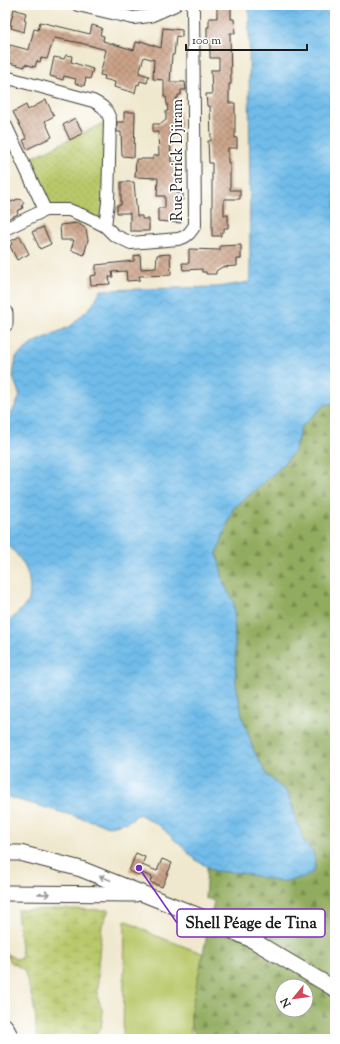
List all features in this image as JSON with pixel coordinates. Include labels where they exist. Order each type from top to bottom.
[{"type":"main road","points":[[5,313],[5,324]]},
{"type":"main road","points":[[5,853],[20,853],[56,861],[102,876],[140,894],[246,937],[335,989]]},
{"type":"main road","points":[[5,893],[140,894]]},
{"type":"main road","points":[[5,1026],[12,1039]]},
{"type":"street","points":[[78,5],[133,18],[150,16],[175,5]]},
{"type":"street","name":"Rue Patrick Djiram","points":[[5,229],[45,210],[69,210],[105,226],[114,235],[131,243],[143,243],[186,237],[195,225],[194,5]]},
{"type":"street","points":[[5,77],[93,101],[103,106],[108,112],[110,120],[108,202],[105,226]]},
{"type":"street","points":[[5,124],[45,210]]},
{"type":"green space","points":[[110,120],[105,226],[87,217],[45,210],[23,162]]},
{"type":"green space","points":[[335,403],[335,1039],[196,1039],[191,1024],[191,1010],[214,901],[205,898],[207,867],[215,871],[242,873],[281,882],[314,854],[303,840],[288,793],[267,775],[254,751],[242,716],[236,683],[234,603],[224,584],[217,553],[233,509],[277,471],[294,452],[301,427],[325,405]]},
{"type":"green space","points":[[17,910],[109,910],[102,925],[98,965],[98,998],[103,1012],[101,1029],[96,1033],[94,1039],[36,1039],[35,1013],[24,970],[9,961],[7,954],[16,959],[22,958]]},
{"type":"green space","points":[[125,920],[154,935],[204,954],[191,1010],[191,1039],[123,1039]]},
{"type":"water","points":[[249,5],[335,5],[335,403],[325,405],[301,427],[294,452],[277,471],[233,509],[217,553],[224,584],[234,602],[236,683],[242,716],[254,751],[267,775],[288,793],[303,840],[314,854],[315,870],[306,877],[281,882],[242,873],[215,871],[197,861],[160,826],[139,814],[127,822],[109,826],[5,796],[5,626],[29,601],[30,590],[28,574],[22,561],[5,541],[5,427],[20,396],[13,377],[16,357],[33,343],[71,326],[93,304],[101,290],[218,287],[250,282]]},
{"type":"building","points":[[217,5],[231,5],[231,19],[234,19],[235,33],[230,33],[231,84],[229,84],[229,103],[235,103],[235,138],[237,138],[237,148],[228,148],[228,163],[230,163],[230,190],[240,190],[240,199],[224,199],[224,215],[228,215],[228,228],[224,228],[224,232],[221,232],[221,236],[212,236],[212,163],[209,163],[208,141],[211,141],[210,106],[207,106],[206,94],[212,94],[211,70],[219,70],[219,58],[210,58],[210,40],[207,40],[207,27],[209,27],[209,18],[217,18]]},
{"type":"building","points":[[14,9],[26,13],[24,20],[26,21],[24,32],[11,28],[12,25],[10,25]]},
{"type":"building","points":[[40,22],[90,34],[92,25],[102,28],[100,35],[104,36],[103,41],[134,50],[136,42],[140,43],[141,41],[161,48],[163,28],[182,30],[182,37],[176,36],[174,55],[172,55],[170,82],[185,82],[186,90],[181,90],[181,95],[178,95],[178,98],[176,98],[177,111],[180,111],[181,129],[170,129],[171,162],[177,162],[177,193],[183,193],[183,200],[180,200],[181,223],[158,221],[158,208],[165,208],[165,196],[157,196],[158,178],[135,177],[136,159],[153,159],[153,156],[159,155],[158,132],[153,132],[153,124],[161,124],[166,120],[166,111],[168,111],[166,97],[164,97],[164,80],[153,79],[154,60],[144,57],[139,73],[149,76],[147,83],[140,81],[139,85],[137,84],[135,93],[114,87],[115,82],[104,79],[105,76],[100,75],[106,50],[81,43],[54,38],[47,59],[41,58],[40,62],[37,61],[35,67],[25,64],[25,67],[5,62],[5,54],[7,54],[10,45],[29,50],[34,29],[38,30]]},
{"type":"building","points":[[66,55],[72,56],[71,62],[93,69],[90,79],[86,78],[84,86],[75,83],[76,79],[64,76],[63,80],[50,76],[54,57],[64,59]]},
{"type":"building","points":[[46,100],[54,116],[45,121],[52,137],[27,149],[23,140],[27,139],[13,112],[26,105],[28,110]]},
{"type":"building","points":[[124,112],[135,112],[134,157],[122,156],[121,132],[117,132],[117,122],[124,122]]},
{"type":"building","points":[[75,118],[83,133],[70,140],[63,125]]},
{"type":"building","points":[[121,182],[134,182],[137,216],[142,216],[142,219],[149,219],[149,231],[130,231],[130,213],[117,213],[117,205],[121,205]]},
{"type":"building","points":[[5,188],[11,202],[18,199],[22,200],[24,203],[22,205],[23,208],[17,211],[18,214],[7,219],[5,214]]},
{"type":"building","points":[[78,223],[86,229],[88,240],[84,255],[71,250],[74,240],[61,240],[60,225]]},
{"type":"building","points":[[43,227],[51,244],[40,249],[32,232]]},
{"type":"building","points":[[20,236],[29,254],[17,260],[10,246],[12,244],[11,241]]},
{"type":"building","points":[[241,245],[241,259],[237,259],[237,266],[222,267],[216,271],[216,274],[206,274],[206,272],[202,272],[202,269],[183,270],[182,263],[189,263],[189,249],[220,250],[220,246]]},
{"type":"building","points":[[170,254],[171,275],[139,276],[140,280],[127,281],[126,271],[112,272],[113,277],[109,277],[110,284],[91,285],[90,276],[96,275],[96,265],[134,261],[134,256],[140,255],[141,269],[156,268],[157,255]]},
{"type":"building","points":[[136,853],[145,857],[142,865],[157,871],[162,859],[172,863],[162,887],[150,882],[152,877],[140,872],[139,875],[129,871]]},
{"type":"place","name":"Shell Péage de Tina","points":[[139,868]]}]
